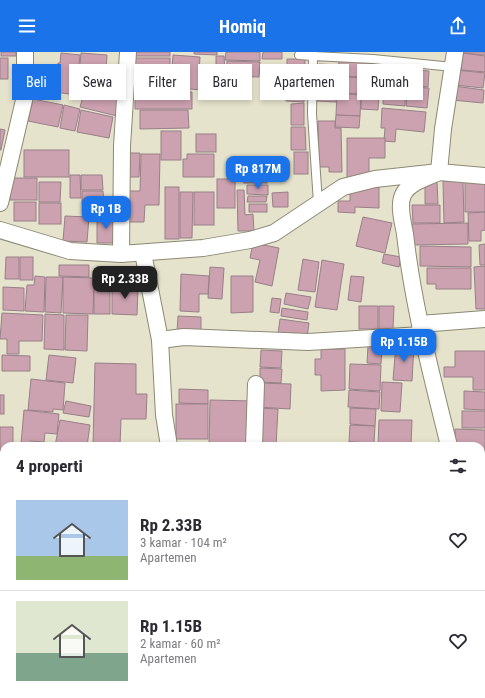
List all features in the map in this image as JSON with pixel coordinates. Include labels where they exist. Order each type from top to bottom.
[{"type":"street","points":[[0,203],[25,96],[25,52]]},
{"type":"street","points":[[121,254],[122,146],[128,52]]},
{"type":"street","points":[[439,172],[443,129],[454,60]]},
{"type":"street","points":[[0,230],[70,251],[121,254],[203,248],[250,240],[274,233],[343,187],[375,179],[439,172],[485,176]]},
{"type":"street","points":[[439,172],[409,186],[401,203],[407,259],[421,329],[448,442]]},
{"type":"street","points":[[143,253],[160,340],[164,415],[169,442]]},
{"type":"street","points":[[160,340],[184,337],[308,342],[421,329],[485,319]]},
{"type":"street","points":[[254,442],[256,384]]},
{"type":"lane","points":[[299,55],[373,59],[454,60]]},
{"type":"lane","points":[[314,56],[312,114],[318,203]]},
{"type":"building","points":[[1,52],[16,52],[16,56],[1,56]]},
{"type":"building","points":[[133,52],[170,52],[170,56],[133,56]]},
{"type":"building","points":[[194,52],[217,52],[217,55],[194,54]]},
{"type":"building","points":[[226,52],[260,52],[260,61],[225,60]]},
{"type":"building","points":[[263,52],[282,52],[282,59],[262,59]]},
{"type":"building","points":[[461,52],[485,52],[485,55],[461,53]]},
{"type":"building","points":[[61,53],[80,55],[79,64],[69,64],[69,94],[61,93],[61,64],[58,64],[60,63]]},
{"type":"building","points":[[81,53],[107,55],[106,64],[80,64]]},
{"type":"building","points":[[463,53],[485,56],[485,72],[461,70]]},
{"type":"building","points":[[173,55],[200,57],[200,64],[198,64],[198,90],[190,89],[190,64],[172,64]]},
{"type":"building","points":[[216,56],[224,56],[224,64],[216,64]]},
{"type":"building","points":[[0,58],[8,58],[8,79],[0,79]]},
{"type":"building","points":[[130,58],[170,58],[170,64],[134,64],[134,71],[130,71]]},
{"type":"building","points":[[287,59],[305,59],[305,64],[287,64]]},
{"type":"building","points":[[339,60],[381,62],[381,64],[357,64],[357,77],[349,77],[349,64],[339,64]]},
{"type":"building","points":[[227,61],[260,62],[259,77],[252,77],[252,64],[227,64]]},
{"type":"building","points":[[456,70],[485,73],[483,88],[454,85]]},
{"type":"building","points":[[423,71],[429,71],[428,87],[423,86]]},
{"type":"building","points":[[130,73],[134,73],[134,91],[130,91]]},
{"type":"building","points":[[349,77],[357,78],[357,94],[349,94]]},
{"type":"building","points":[[454,86],[484,90],[483,103],[452,100]]},
{"type":"building","points":[[423,88],[429,88],[427,108],[406,106],[407,100],[423,100]]},
{"type":"building","points":[[190,92],[192,92],[192,109],[135,109],[135,100],[190,100]]},
{"type":"building","points":[[349,94],[357,95],[357,100],[361,100],[360,116],[336,115],[337,100],[349,100]]},
{"type":"building","points":[[33,100],[63,105],[58,127],[28,121]]},
{"type":"building","points":[[82,100],[121,100],[117,116],[80,107]]},
{"type":"building","points":[[286,100],[304,100],[304,102]]},
{"type":"building","points":[[317,100],[336,100],[336,102]]},
{"type":"building","points":[[361,100],[379,100],[378,110],[361,109]]},
{"type":"building","points":[[383,100],[405,100],[405,106],[383,104]]},
{"type":"building","points":[[304,103],[304,125],[291,125],[291,104]]},
{"type":"building","points":[[64,105],[80,109],[75,131],[60,128]]},
{"type":"building","points":[[382,108],[426,112],[424,132],[396,129],[395,142],[384,141],[385,128],[381,128]]},
{"type":"building","points":[[81,110],[113,117],[109,138],[77,132]]},
{"type":"building","points":[[140,110],[188,110],[189,128],[140,129]]},
{"type":"building","points":[[336,115],[360,116],[359,128],[335,127]]},
{"type":"building","points":[[318,121],[335,121],[335,128],[341,128],[342,172],[329,172],[329,167],[319,167]]},
{"type":"building","points":[[291,127],[305,127],[306,150],[291,150]]},
{"type":"building","points":[[0,129],[5,130],[1,150],[0,150]]},
{"type":"building","points":[[161,131],[181,131],[181,160],[161,160]]},
{"type":"building","points":[[196,134],[216,134],[216,152],[196,152]]},
{"type":"building","points":[[347,138],[385,138],[385,158],[369,158],[369,180],[347,180]]},
{"type":"building","points":[[24,150],[69,150],[69,177],[24,177]]},
{"type":"building","points":[[294,152],[308,152],[308,174],[294,174]]},
{"type":"building","points":[[125,153],[140,153],[139,177],[125,177]]},
{"type":"building","points":[[141,154],[160,154],[159,205],[145,205],[144,222],[126,222],[126,191],[140,191]]},
{"type":"building","points":[[187,154],[214,154],[214,177],[183,177],[183,159],[187,159]]},
{"type":"building","points":[[244,173],[267,173],[267,183],[244,183]]},
{"type":"building","points":[[70,175],[80,175],[81,198],[70,198]]},
{"type":"building","points":[[81,175],[102,175],[103,190],[81,190]]},
{"type":"building","points":[[10,178],[37,178],[37,200],[10,200]]},
{"type":"building","points":[[217,179],[235,179],[235,208],[217,208]]},
{"type":"building","points":[[443,181],[463,181],[464,222],[444,223]]},
{"type":"building","points":[[485,181],[485,212],[465,212],[465,182]]},
{"type":"building","points":[[39,182],[61,182],[60,202],[39,202]]},
{"type":"building","points":[[425,182],[437,182],[438,204],[425,204]]},
{"type":"building","points":[[247,185],[268,185],[268,195],[247,194]]},
{"type":"building","points":[[165,187],[179,187],[179,239],[165,239]]},
{"type":"building","points":[[350,187],[379,187],[379,208],[355,207],[355,213],[338,212],[338,201],[350,201]]},
{"type":"building","points":[[237,190],[244,190],[245,215],[253,214],[254,231],[238,231]]},
{"type":"building","points":[[82,191],[103,191],[104,204],[82,204]]},
{"type":"building","points":[[180,192],[193,192],[192,238],[180,238]]},
{"type":"building","points":[[194,192],[214,192],[214,225],[194,225]]},
{"type":"building","points":[[288,192],[288,207],[273,207],[272,193]]},
{"type":"building","points":[[248,196],[267,196],[266,202],[247,202]]},
{"type":"building","points":[[14,202],[36,202],[36,221],[14,221]]},
{"type":"building","points":[[39,203],[61,203],[61,224],[39,224]]},
{"type":"building","points":[[249,204],[267,204],[267,212],[249,212]]},
{"type":"building","points":[[412,205],[440,205],[440,223],[413,223]]},
{"type":"building","points":[[485,212],[485,230],[481,231],[481,241],[469,241],[468,213]]},
{"type":"building","points":[[65,216],[89,217],[87,242],[63,241]]},
{"type":"building","points":[[363,217],[392,223],[385,253],[356,246]]},
{"type":"building","points":[[97,218],[116,218],[116,243],[97,243]]},
{"type":"building","points":[[468,223],[468,244],[413,245],[412,224]]},
{"type":"building","points":[[253,243],[279,248],[272,286],[255,282],[260,260],[250,258]]},
{"type":"building","points":[[485,244],[485,265],[480,265],[479,245]]},
{"type":"building","points":[[420,246],[471,247],[471,267],[420,266]]},
{"type":"building","points":[[384,254],[401,257],[399,267],[382,263]]},
{"type":"building","points":[[6,257],[19,257],[19,279],[5,279]]},
{"type":"building","points":[[20,257],[33,257],[33,280],[20,280]]},
{"type":"building","points":[[303,259],[319,262],[315,292],[298,290]]},
{"type":"building","points":[[322,260],[344,264],[337,310],[315,307]]},
{"type":"building","points":[[59,265],[89,265],[89,277],[59,276]]},
{"type":"building","points":[[485,266],[485,309],[476,309],[474,267]]},
{"type":"building","points":[[210,267],[224,268],[222,299],[208,298]]},
{"type":"building","points":[[427,268],[471,268],[471,289],[436,289],[436,284],[427,284]]},
{"type":"building","points":[[181,274],[209,276],[208,294],[199,294],[199,312],[180,311]]},
{"type":"building","points":[[35,276],[45,277],[44,312],[25,311],[27,285],[34,285]]},
{"type":"building","points":[[231,276],[253,276],[253,312],[231,313]]},
{"type":"building","points":[[351,276],[364,277],[361,302],[348,300]]},
{"type":"building","points":[[46,277],[63,277],[61,313],[45,312]]},
{"type":"building","points":[[63,277],[94,278],[93,314],[63,313]]},
{"type":"building","points":[[94,286],[110,286],[110,314],[94,314]]},
{"type":"building","points":[[112,286],[138,287],[137,315],[112,314]]},
{"type":"building","points":[[3,287],[24,288],[24,311],[3,310]]},
{"type":"building","points":[[286,293],[311,297],[308,309],[284,304]]},
{"type":"building","points":[[272,298],[281,299],[279,313],[270,312]]},
{"type":"building","points":[[359,306],[378,306],[378,329],[359,329]]},
{"type":"building","points":[[379,306],[394,306],[393,329],[379,329]]},
{"type":"building","points":[[282,308],[308,312],[307,320],[281,316]]},
{"type":"building","points":[[2,313],[43,315],[42,341],[19,341],[19,354],[7,354],[7,339],[0,339]]},
{"type":"building","points":[[45,314],[64,315],[64,350],[44,349]]},
{"type":"building","points":[[66,315],[88,315],[87,351],[65,350]]},
{"type":"building","points":[[178,316],[201,317],[201,333],[177,332]]},
{"type":"building","points":[[280,319],[309,323],[307,338],[278,334]]},
{"type":"building","points":[[396,344],[414,345],[412,381],[393,380]]},
{"type":"building","points":[[368,346],[382,347],[381,364],[367,363]]},
{"type":"building","points":[[321,349],[345,349],[345,390],[321,391],[321,375],[315,375],[315,359],[321,359]]},
{"type":"building","points":[[261,350],[282,351],[281,368],[260,367]]},
{"type":"building","points":[[455,351],[485,351],[485,390],[473,390],[473,377],[444,377],[444,367],[455,367]]},
{"type":"building","points":[[2,355],[30,356],[30,371],[2,371]]},
{"type":"building","points":[[49,355],[76,358],[73,383],[46,380]]},
{"type":"building","points":[[95,363],[136,364],[136,394],[147,394],[146,419],[121,419],[120,442],[93,442]]},
{"type":"building","points":[[350,364],[381,365],[380,391],[349,389]]},
{"type":"building","points":[[260,368],[282,369],[281,383],[260,382]]},
{"type":"building","points":[[31,379],[65,383],[63,410],[53,409],[53,412],[28,410]]},
{"type":"building","points":[[382,382],[402,383],[400,412],[381,411]]},
{"type":"building","points":[[259,383],[291,384],[290,409],[258,407]]},
{"type":"building","points":[[179,389],[208,390],[208,404],[179,403]]},
{"type":"building","points":[[349,390],[380,392],[379,409],[348,407]]},
{"type":"building","points":[[464,391],[485,392],[485,410],[464,409]]},
{"type":"building","points":[[0,395],[4,395],[4,414],[0,414]]},
{"type":"building","points":[[210,400],[253,401],[253,442],[209,442]]},
{"type":"building","points":[[66,401],[91,406],[89,417],[63,413]]},
{"type":"building","points":[[176,404],[208,404],[208,439],[176,439]]},
{"type":"building","points":[[258,408],[278,409],[276,442],[256,442]]},
{"type":"building","points":[[350,408],[376,409],[375,426],[350,424]]},
{"type":"building","points":[[24,410],[59,414],[57,434],[45,433],[44,442],[21,442]]},
{"type":"building","points":[[462,411],[485,411],[485,428],[462,428]]},
{"type":"building","points":[[60,420],[90,425],[88,442],[56,442]]},
{"type":"building","points":[[379,420],[412,420],[411,442],[378,442]]},
{"type":"building","points":[[350,425],[375,426],[374,442],[349,442]]},
{"type":"building","points":[[0,427],[13,427],[13,442],[0,442]]},
{"type":"building","points":[[455,429],[485,430],[485,442],[455,442]]}]
